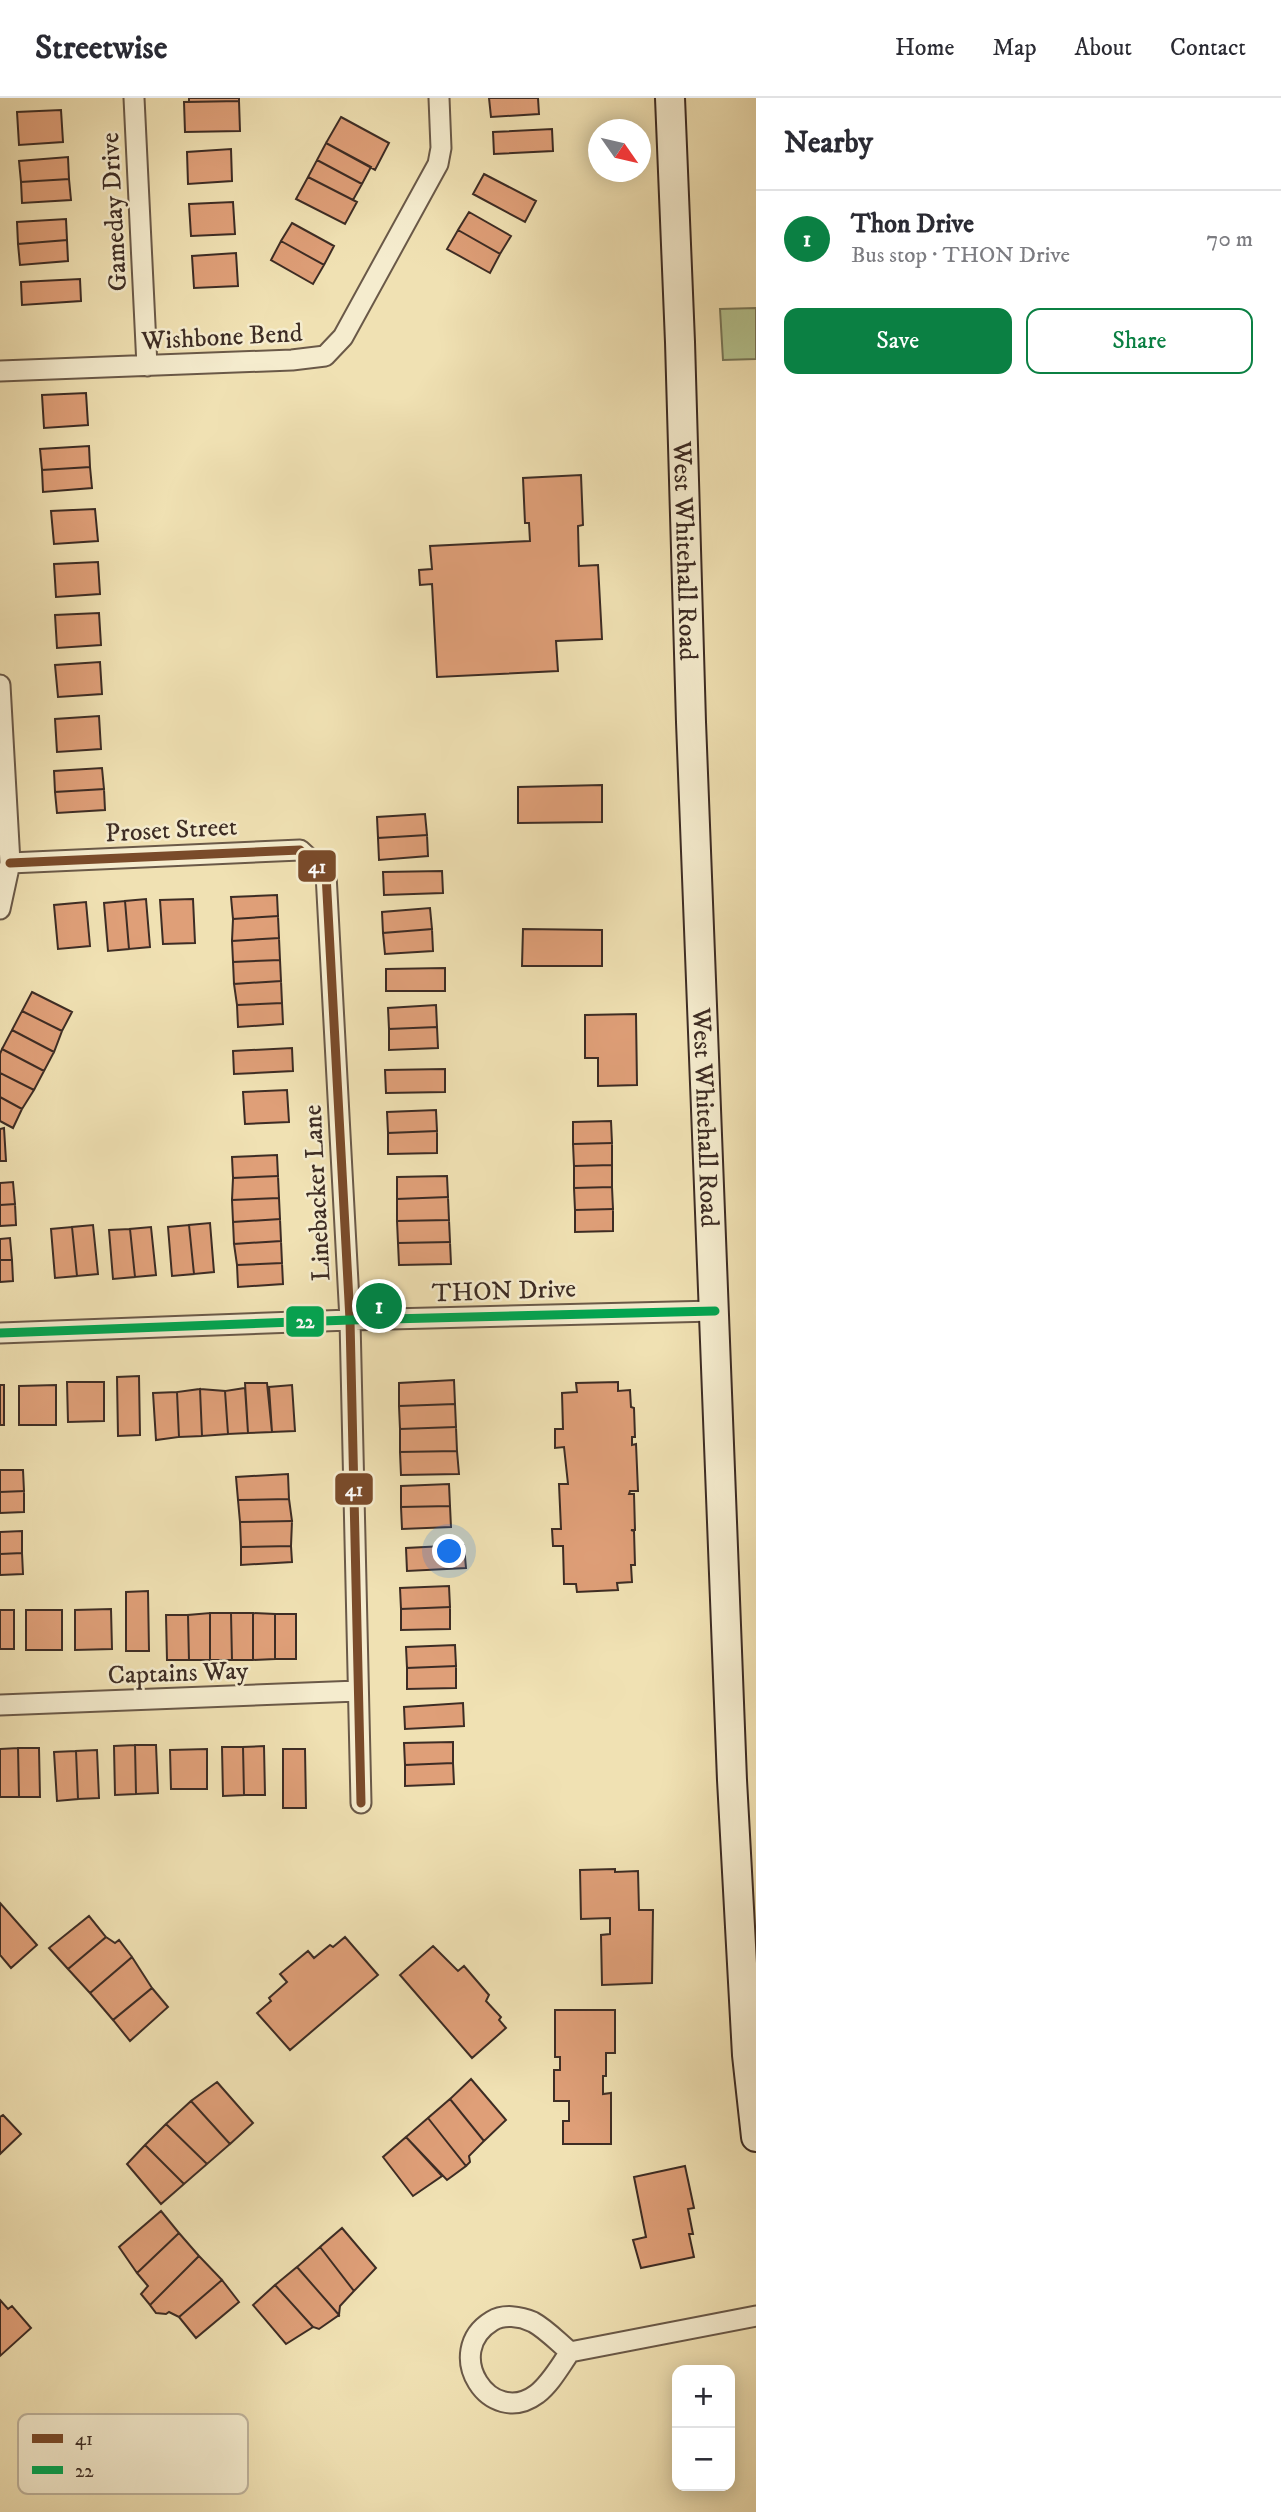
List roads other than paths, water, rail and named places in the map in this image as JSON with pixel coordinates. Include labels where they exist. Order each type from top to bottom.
[{"type":"main road","name":"West Whitehall Road","points":[[670,98],[691,722],[739,1918],[747,2055],[756,2137]]},
{"type":"street","name":"Gameday Drive","points":[[134,98],[147,366]]},
{"type":"street","name":"Wishbone Bend","points":[[0,371],[310,359],[325,356],[343,337],[438,164],[441,148],[439,98]]},
{"type":"street","points":[[0,685],[10,863],[0,909]]},
{"type":"street","name":"Proset Street","points":[[10,863],[300,850],[326,874]]},
{"type":"street","name":"Linebacker Lane","points":[[326,874],[350,1320],[361,1803]]},
{"type":"street","name":"THON Drive","points":[[0,1333],[350,1320],[715,1311]]},
{"type":"street","name":"Captains Way","points":[[0,1705],[358,1691]]},
{"type":"street","points":[[570,2352],[532,2322],[522,2318],[499,2317],[479,2332],[472,2343],[471,2368],[474,2379],[490,2396],[512,2403],[524,2401],[546,2386],[570,2352],[756,2316]]},
{"type":"place","name":"Thon Drive","points":[[379,1306]]}]
